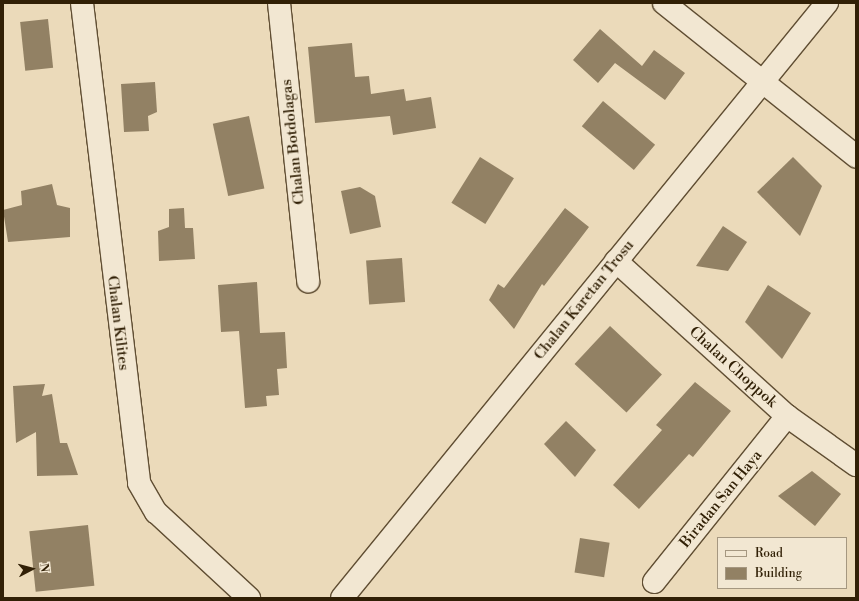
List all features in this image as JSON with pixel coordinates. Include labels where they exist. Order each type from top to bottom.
[{"type":"street","name":"Chalan Kilites","points":[[82,3],[139,483],[156,512],[249,598]]},
{"type":"street","name":"Chalan Botdolagas","points":[[279,3],[308,280]]},
{"type":"street","points":[[664,3],[763,80],[856,156]]},
{"type":"street","name":"Chalan Karetan Trosu","points":[[342,598],[827,3]]},
{"type":"street","name":"Chalan Choppok","points":[[616,261],[788,416],[856,466]]},
{"type":"street","name":"Biradan San Haya","points":[[654,582],[788,416]]},
{"type":"building","points":[[48,19],[53,68],[25,71],[20,22]]},
{"type":"building","points":[[600,29],[642,66],[654,50],[685,73],[665,100],[615,63],[598,83],[573,60]]},
{"type":"building","points":[[352,43],[355,77],[369,76],[371,94],[404,89],[406,101],[431,97],[436,128],[393,135],[390,116],[315,123],[308,47]]},
{"type":"building","points":[[155,82],[157,112],[148,116],[149,131],[124,132],[121,84]]},
{"type":"building","points":[[603,101],[655,145],[634,170],[582,126]]},
{"type":"building","points":[[249,116],[264,188],[228,196],[213,124]]},
{"type":"building","points":[[480,157],[514,178],[485,224],[451,203]]},
{"type":"building","points":[[793,157],[822,186],[800,236],[757,192]]},
{"type":"building","points":[[52,184],[57,205],[70,208],[70,237],[8,242],[3,210],[22,205],[21,191]]},
{"type":"building","points":[[360,187],[375,196],[381,227],[350,234],[341,191]]},
{"type":"building","points":[[184,208],[185,228],[193,228],[195,259],[159,261],[158,231],[169,227],[169,209]]},
{"type":"building","points":[[565,208],[589,227],[544,286],[542,284],[514,329],[489,300],[498,284],[504,288]]},
{"type":"building","points":[[723,226],[747,242],[728,271],[696,266]]},
{"type":"building","points":[[402,258],[405,302],[369,304],[366,261]]},
{"type":"building","points":[[257,282],[260,333],[285,332],[287,368],[277,369],[279,395],[266,396],[267,406],[245,408],[239,331],[221,332],[218,285]]},
{"type":"building","points":[[768,285],[811,313],[782,359],[745,322]]},
{"type":"building","points":[[610,326],[662,374],[626,412],[575,364]]},
{"type":"building","points":[[695,382],[731,411],[693,457],[689,454],[639,509],[613,485],[662,430],[656,425]]},
{"type":"building","points":[[45,384],[42,396],[52,394],[60,443],[67,443],[78,475],[37,476],[36,432],[16,443],[13,386]]},
{"type":"building","points":[[566,421],[596,450],[575,477],[544,444]]},
{"type":"building","points":[[812,471],[841,494],[815,526],[778,496]]},
{"type":"building","points":[[88,525],[94,586],[36,592],[29,531]]},
{"type":"building","points":[[580,538],[610,543],[604,577],[575,573]]}]
